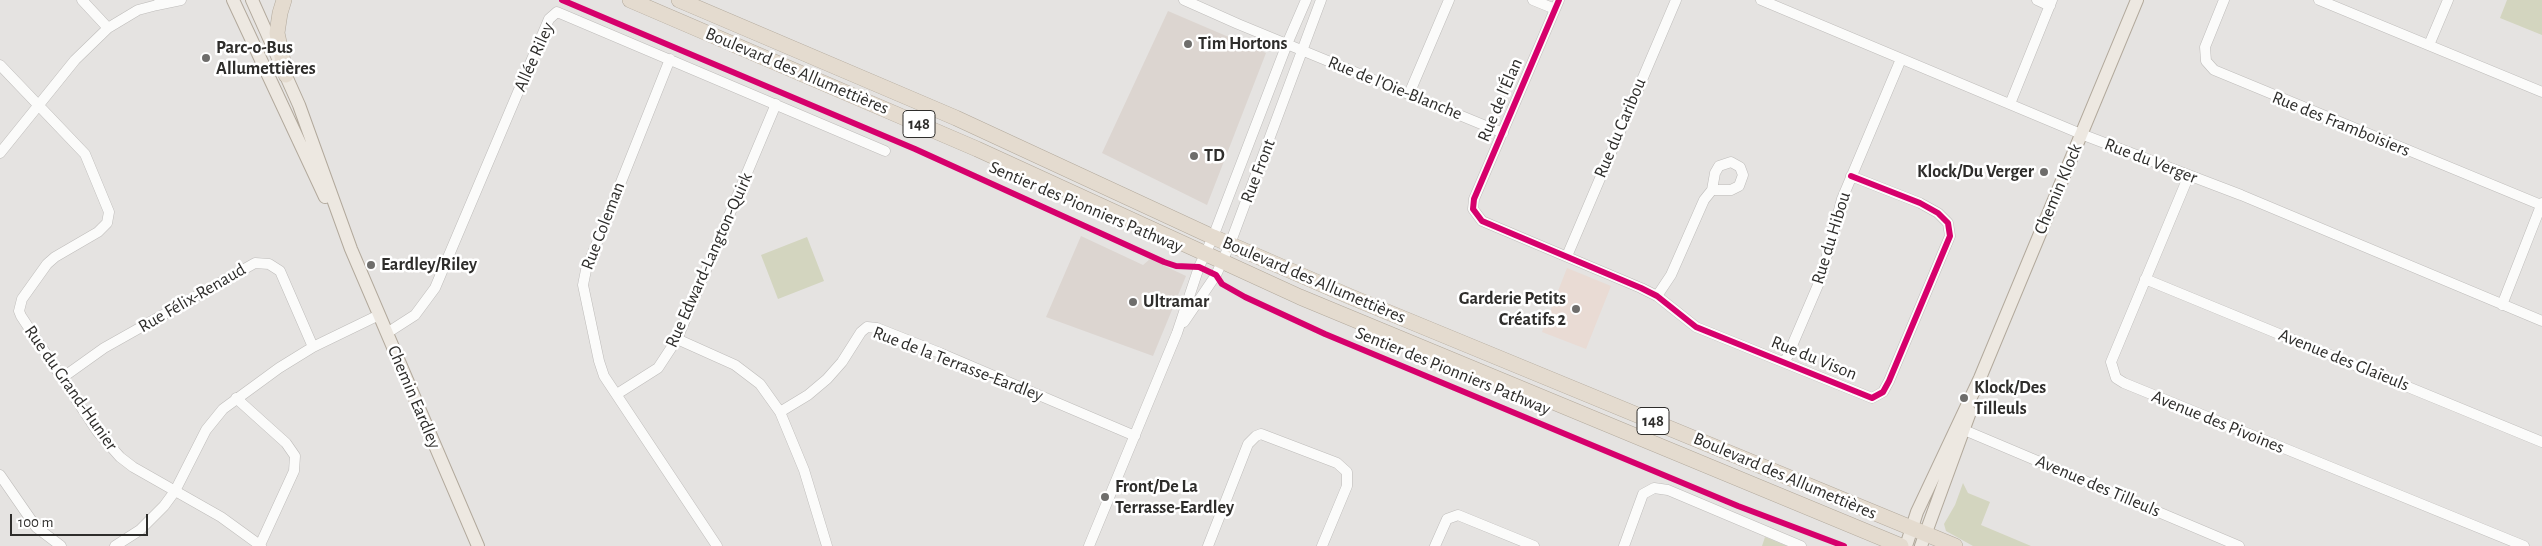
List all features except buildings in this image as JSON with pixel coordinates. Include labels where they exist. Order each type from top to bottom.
[{"type":"highway","points":[[284,0],[277,33],[286,74]]},
{"type":"highway","name":"Boulevard des Allumettières","points":[[630,0],[968,145],[1318,304],[1901,546]]},
{"type":"highway","name":"Boulevard des Allumettières","points":[[679,0],[978,128],[1213,237],[1351,297],[1919,536],[1955,546]]},
{"type":"main road","name":"Chemin Eardley","points":[[233,0],[298,143],[351,249]]},
{"type":"main road","name":"Chemin Eardley","points":[[252,0],[286,74],[351,249],[478,546]]},
{"type":"main road","name":"Chemin Klock","points":[[1906,546],[1919,536],[1980,378],[2137,0]]},
{"type":"street","points":[[82,0],[108,28]]},
{"type":"street","points":[[0,154],[75,60],[108,28],[138,10],[159,2],[181,0]]},
{"type":"street","name":"Rue de l'Oie-Blanche","points":[[1184,0],[1502,133]]},
{"type":"street","name":"Rue Front","points":[[1089,546],[1177,333],[1205,254],[1306,0]]},
{"type":"street","name":"Rue Front","points":[[1177,333],[1216,275],[1230,244],[1321,0]]},
{"type":"street","points":[[1409,94],[1449,0]]},
{"type":"street","points":[[1533,0],[1557,4]]},
{"type":"street","name":"Rue du Caribou","points":[[1567,256],[1676,0]]},
{"type":"street","name":"Rue du Verger","points":[[1761,0],[1786,5],[1901,58],[2081,134],[2189,175],[2542,321]]},
{"type":"street","points":[[2010,104],[2051,3],[2037,0]]},
{"type":"street","name":"Rue des Framboisiers","points":[[2224,0],[2205,48],[2206,61],[2214,70],[2541,204]]},
{"type":"street","points":[[2319,0],[2542,92]]},
{"type":"street","points":[[2429,44],[2448,0]]},
{"type":"street","name":"Rue de l'Élan","points":[[1475,213],[1474,199],[1557,4]]},
{"type":"street","name":"Allée Riley","points":[[387,333],[415,315],[435,288],[552,15],[562,14],[885,151]]},
{"type":"street","name":"Rue du Hibou","points":[[1785,362],[1821,278],[1842,199],[1901,58]]},
{"type":"street","name":"Rue Coleman","points":[[670,59],[584,277],[599,361],[604,376],[717,546]]},
{"type":"street","name":"Rue du Grand-Hunier","points":[[0,65],[39,103],[85,154],[108,212],[107,223],[98,232],[55,257],[47,264],[20,304],[19,311],[24,323],[97,430],[120,457],[222,517],[260,546]]},
{"type":"street","name":"Rue Edward-Langton-Quirk","points":[[616,394],[658,368],[677,339],[776,104]]},
{"type":"street","name":"Avenue des Pivoines","points":[[2189,175],[2110,362],[2116,378],[2124,383],[2524,546]]},
{"type":"street","name":"Rue du Vison","points":[[1475,213],[1487,224],[1567,256],[1657,296],[1696,327],[1872,398],[1883,392],[1950,236],[1948,223],[1938,212],[1851,176]]},
{"type":"street","points":[[1657,296],[1671,275],[1704,200],[1712,190]]},
{"type":"street","points":[[2502,305],[2541,204]]},
{"type":"street","name":"Rue Félix-Renaud","points":[[62,378],[104,348],[255,262],[269,264],[280,271],[313,347]]},
{"type":"street","name":"Avenue des Glaïeuls","points":[[2145,279],[2542,442]]},
{"type":"street","points":[[115,546],[152,520],[175,491],[206,430],[223,409],[236,398],[313,347],[379,315]]},
{"type":"street","name":"Rue de la Terrasse-Eardley","points":[[780,412],[808,396],[827,380],[842,362],[861,332],[872,327],[940,353],[1135,436]]},
{"type":"street","points":[[677,339],[735,365],[760,384],[780,412],[801,463],[827,546]]},
{"type":"street","points":[[236,398],[286,443],[295,456],[294,471],[260,546]]},
{"type":"street","name":"Avenue des Tilleuls","points":[[1961,428],[2239,546]]},
{"type":"street","points":[[1208,546],[1248,444],[1261,434],[1337,463],[1347,472],[1347,486],[1322,546]]},
{"type":"street","points":[[0,474],[36,527],[61,546]]},
{"type":"street","points":[[1624,546],[1643,494],[1654,488],[1668,490],[1801,546]]},
{"type":"street","points":[[1435,546],[1447,519],[1458,515],[1534,546]]},
{"type":"shaded area","points":[[1168,11],[1266,53],[1207,205],[1102,153]]},
{"type":"shaded area","points":[[1081,236],[1143,265],[1150,259],[1186,276],[1153,356],[1046,317]]},
{"type":"shaded area","name":"Garderie Petits Créatifs 2","points":[[1567,268],[1611,286],[1586,349],[1542,332]]},
{"type":"green space","points":[[2507,0],[2542,0],[2542,35],[2500,18]]},
{"type":"green space","points":[[807,237],[824,281],[778,299],[761,255]]},
{"type":"green space","points":[[1963,483],[1968,493],[1990,502],[1981,525],[2031,546],[1973,546],[1946,531],[1944,524],[1955,505]]},
{"type":"green space","points":[[1765,537],[1787,546],[1762,546]]},
{"type":"cycle path","name":"Sentier des Pionniers Pathway","points":[[562,0],[915,149],[1164,262],[1176,266],[1199,267],[1216,275],[1222,284],[1245,297],[1325,334],[1738,506],[1844,546]]},
{"type":"cycle path","points":[[1559,0],[1474,199],[1473,209],[1482,221],[1641,288],[1657,296],[1696,327],[1872,398],[1883,392],[1889,381],[1950,236],[1948,223],[1938,213],[1920,203],[1851,176]]},
{"type":"place","name":"Tim Hortons","points":[[1188,44]]},
{"type":"place","name":"Parc-o-Bus Allumettières","points":[[206,58]]},
{"type":"place","name":"TD","points":[[1194,156]]},
{"type":"place","name":"Klock/Du Verger","points":[[2044,172]]},
{"type":"place","name":"Eardley/Riley","points":[[371,265]]},
{"type":"place","name":"Ultramar","points":[[1133,302]]},
{"type":"place","name":"Garderie Petits Créatifs 2","points":[[1576,309]]},
{"type":"place","name":"Klock/Des Tilleuls","points":[[1964,398]]},
{"type":"place","name":"Front/De La Terrasse-Eardley","points":[[1105,497]]}]
